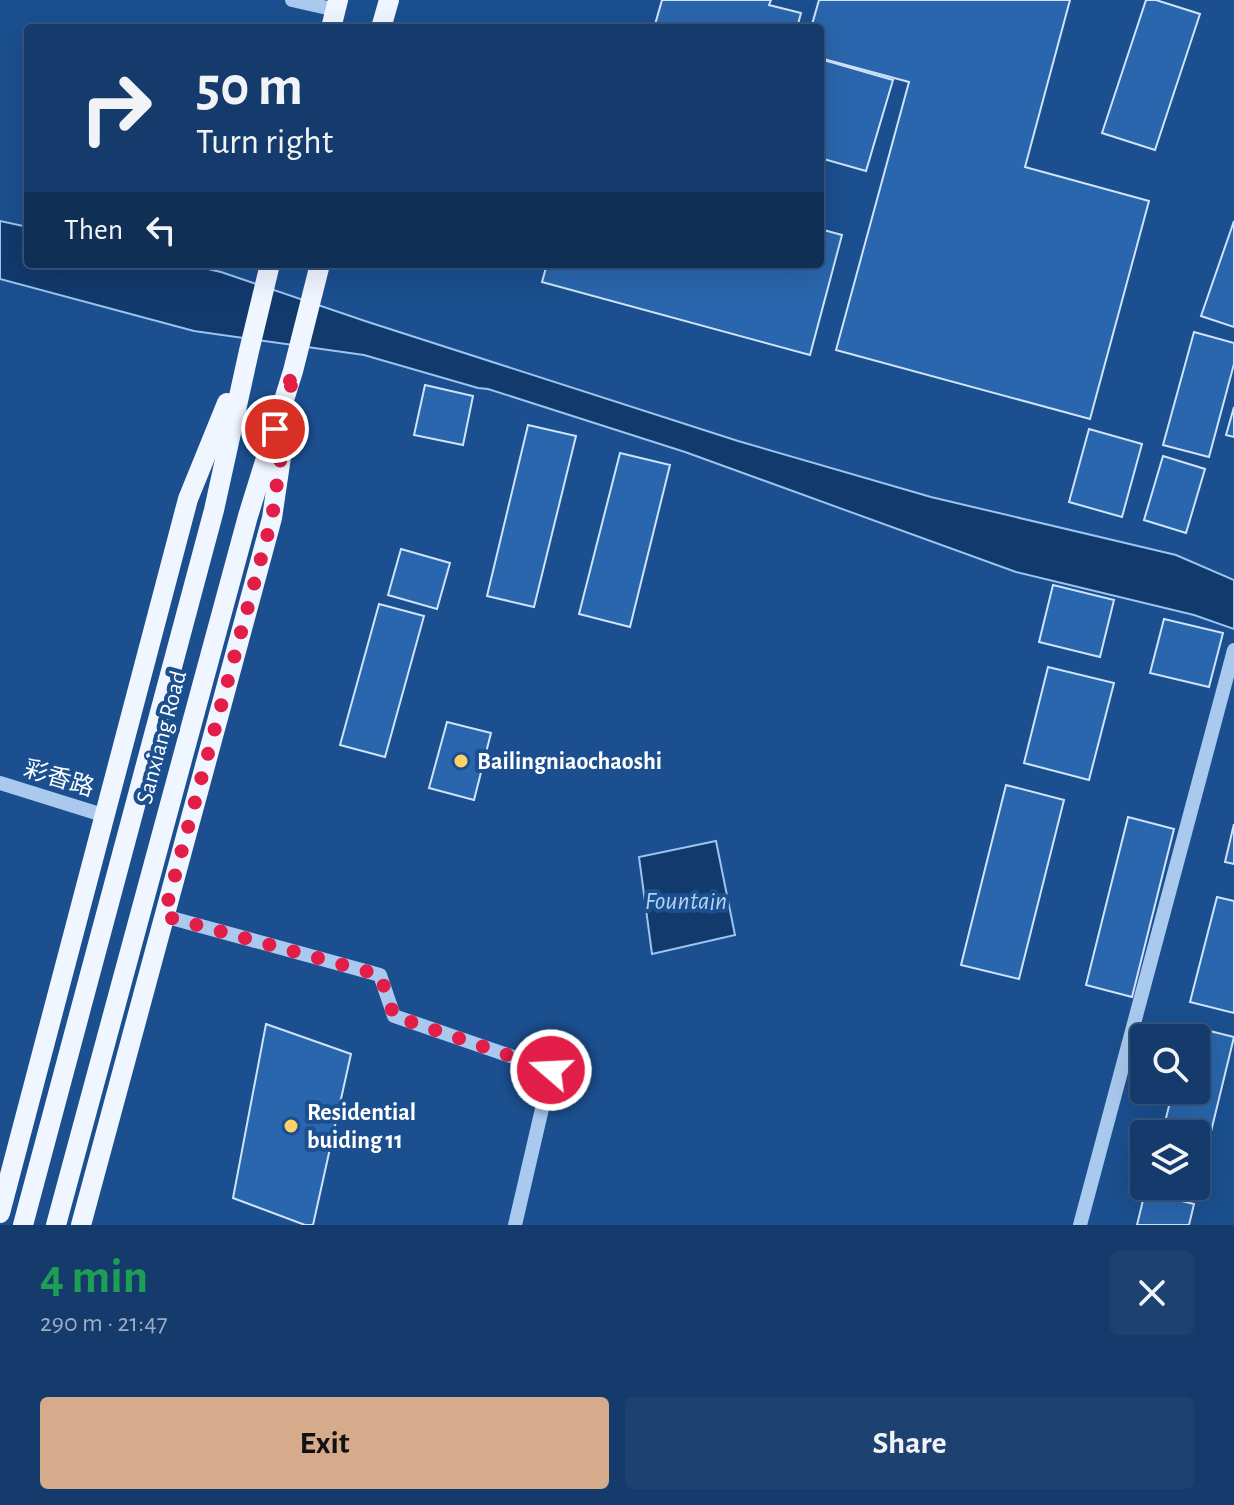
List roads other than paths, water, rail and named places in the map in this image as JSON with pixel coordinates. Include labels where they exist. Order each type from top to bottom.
[{"type":"main road","points":[[382,24],[389,0]]},
{"type":"main road","name":"Sanxiang Road","points":[[56,1225],[248,516],[294,367],[319,268]]},
{"type":"main road","name":"Sanxiang Road","points":[[23,1225],[214,510],[269,270]]},
{"type":"main road","points":[[0,1213],[188,499],[249,349]]},
{"type":"main road","points":[[81,1225],[272,518],[294,367]]},
{"type":"street","points":[[292,0],[335,13]]},
{"type":"street","points":[[1080,1225],[1234,650]]},
{"type":"street","name":"彩香路","points":[[0,783],[106,816]]},
{"type":"street","points":[[164,916],[380,975],[394,1016],[551,1070],[515,1225]]},
{"type":"water","points":[[0,221],[24,226],[24,268],[204,268],[221,272],[738,441],[931,497],[1176,555],[1234,580],[1234,629],[1194,615],[1016,572],[685,452],[488,389],[364,355],[194,331],[0,279]]},
{"type":"water","name":"Fountain","points":[[716,841],[735,935],[652,954],[639,857]]},
{"type":"place","name":"Bailingniaochaoshi","points":[[461,761]]},
{"type":"place","name":"Residential buiding 11","points":[[291,1126]]}]
